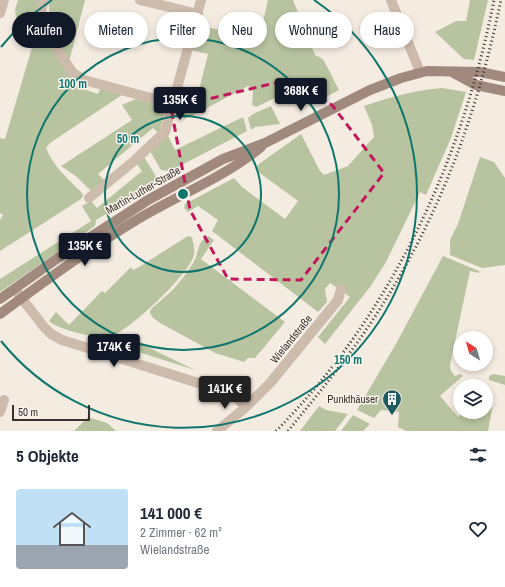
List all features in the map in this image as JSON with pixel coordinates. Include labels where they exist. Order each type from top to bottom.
[{"type":"main road","name":"Martin-Luther-Straße","points":[[0,299],[88,238],[148,200],[223,159],[265,143],[370,90],[420,72],[480,72],[505,77]]},
{"type":"main road","name":"Martin-Luther-Straße","points":[[452,72],[476,85],[505,91]]},
{"type":"main road","name":"Martin-Luther-Straße","points":[[0,314],[110,237],[171,200],[229,170],[265,143]]},
{"type":"street","points":[[0,14],[4,0]]},
{"type":"street","points":[[44,0],[41,12],[60,54],[73,73],[84,80],[173,104]]},
{"type":"street","points":[[140,0],[190,12]]},
{"type":"street","points":[[198,12],[201,0]]},
{"type":"street","points":[[391,0],[420,72]]},
{"type":"street","points":[[89,198],[140,156],[165,132],[189,48]]},
{"type":"street","name":"Wielandstraße","points":[[217,431],[246,407],[271,382],[338,300],[341,288]]},
{"type":"street","points":[[15,289],[44,327],[51,334],[62,340],[233,394],[246,407]]},
{"type":"street","points":[[0,412],[4,400]]},
{"type":"highlighted area","points":[[283,81],[332,105],[384,173],[301,280],[228,279],[190,210],[171,108]]},
{"type":"green space","points":[[18,0],[40,0],[40,12],[15,12]]},
{"type":"green space","points":[[48,0],[85,0],[76,35],[76,12],[50,12]]},
{"type":"green space","points":[[268,0],[293,0],[298,12],[275,12],[275,48],[312,48],[315,55],[323,59],[339,90],[326,97],[318,83],[314,84],[311,81],[256,107],[252,105],[253,92],[251,87],[248,86],[192,116],[184,119],[177,114],[180,98],[196,102],[208,54],[191,50],[192,48],[210,48],[210,28],[218,30],[218,48],[267,48],[267,12],[265,12]]},
{"type":"green space","points":[[470,0],[488,0],[474,60],[464,59],[435,32],[456,21],[466,21]]},
{"type":"green space","points":[[32,48],[60,48],[78,79],[75,86],[98,94],[101,87],[122,95],[50,143],[46,148],[57,166],[82,193],[83,196],[81,199],[0,251],[0,220],[3,215],[0,213],[0,138],[5,139]]},
{"type":"green space","points":[[62,48],[73,48],[69,62]]},
{"type":"green space","points":[[442,88],[466,92],[451,138],[426,195],[420,192],[386,262],[370,287],[325,344],[318,337],[350,297],[330,283],[325,289],[327,302],[318,312],[212,231],[218,220],[198,206],[188,212],[184,208],[185,204],[234,178],[242,187],[285,219],[298,201],[261,174],[255,168],[259,164],[301,134],[320,171],[324,175],[348,166],[374,137],[372,125],[364,106],[403,94]]},
{"type":"green space","points":[[136,99],[164,105],[166,107],[159,134],[153,128],[98,174],[104,180],[91,191],[77,177],[61,166],[132,120],[122,105]]},
{"type":"green space","points":[[271,106],[280,124],[255,127],[251,130],[248,118],[253,114]]},
{"type":"green space","points":[[243,117],[247,131],[170,171],[161,170],[150,151],[167,134],[175,150]]},
{"type":"green space","points":[[144,157],[159,181],[96,220],[95,226],[0,292],[0,279],[91,221],[82,206],[91,201],[97,208],[142,171],[137,164]]},
{"type":"green space","points":[[480,157],[494,162],[505,178],[505,265],[482,268],[450,255],[450,240],[458,224]]},
{"type":"green space","points":[[188,236],[192,237],[194,255],[188,267],[156,302],[130,325],[119,332],[110,337],[97,337],[60,327],[49,321],[56,312],[69,325],[102,291],[105,293],[131,267],[133,270],[139,267]]},
{"type":"green space","points":[[208,236],[214,240],[201,259],[285,322],[255,358],[248,358],[244,362],[215,353],[162,324],[153,318],[150,313],[151,309],[184,277],[195,259],[202,241]]},
{"type":"green space","points":[[443,256],[479,271],[479,273],[470,271],[457,331],[453,331],[453,351],[450,365],[451,371],[455,376],[460,374],[463,376],[460,379],[453,379],[453,385],[440,396],[453,411],[453,419],[490,419],[488,431],[406,431],[398,427],[399,412],[381,410],[374,418],[357,410],[397,342]]},
{"type":"green space","points":[[135,341],[195,370],[129,349],[128,347]]},
{"type":"green space","points":[[493,374],[505,376],[505,385],[493,381],[493,379],[489,379],[489,376]]},
{"type":"green space","points":[[319,406],[326,410],[348,414],[335,431],[300,431]]},
{"type":"green space","points":[[353,415],[370,424],[363,431],[341,431]]},
{"type":"green space","points":[[88,417],[107,423],[116,431],[74,431]]},
{"type":"railway","points":[[276,431],[317,386],[354,337],[387,286],[416,232],[442,176],[463,118],[480,59],[494,0]]},
{"type":"railway","points":[[288,431],[364,333],[397,281],[418,243],[453,165],[467,125],[480,84],[501,0]]},
{"type":"place","name":"Punkthäuser","points":[[392,416]]}]
